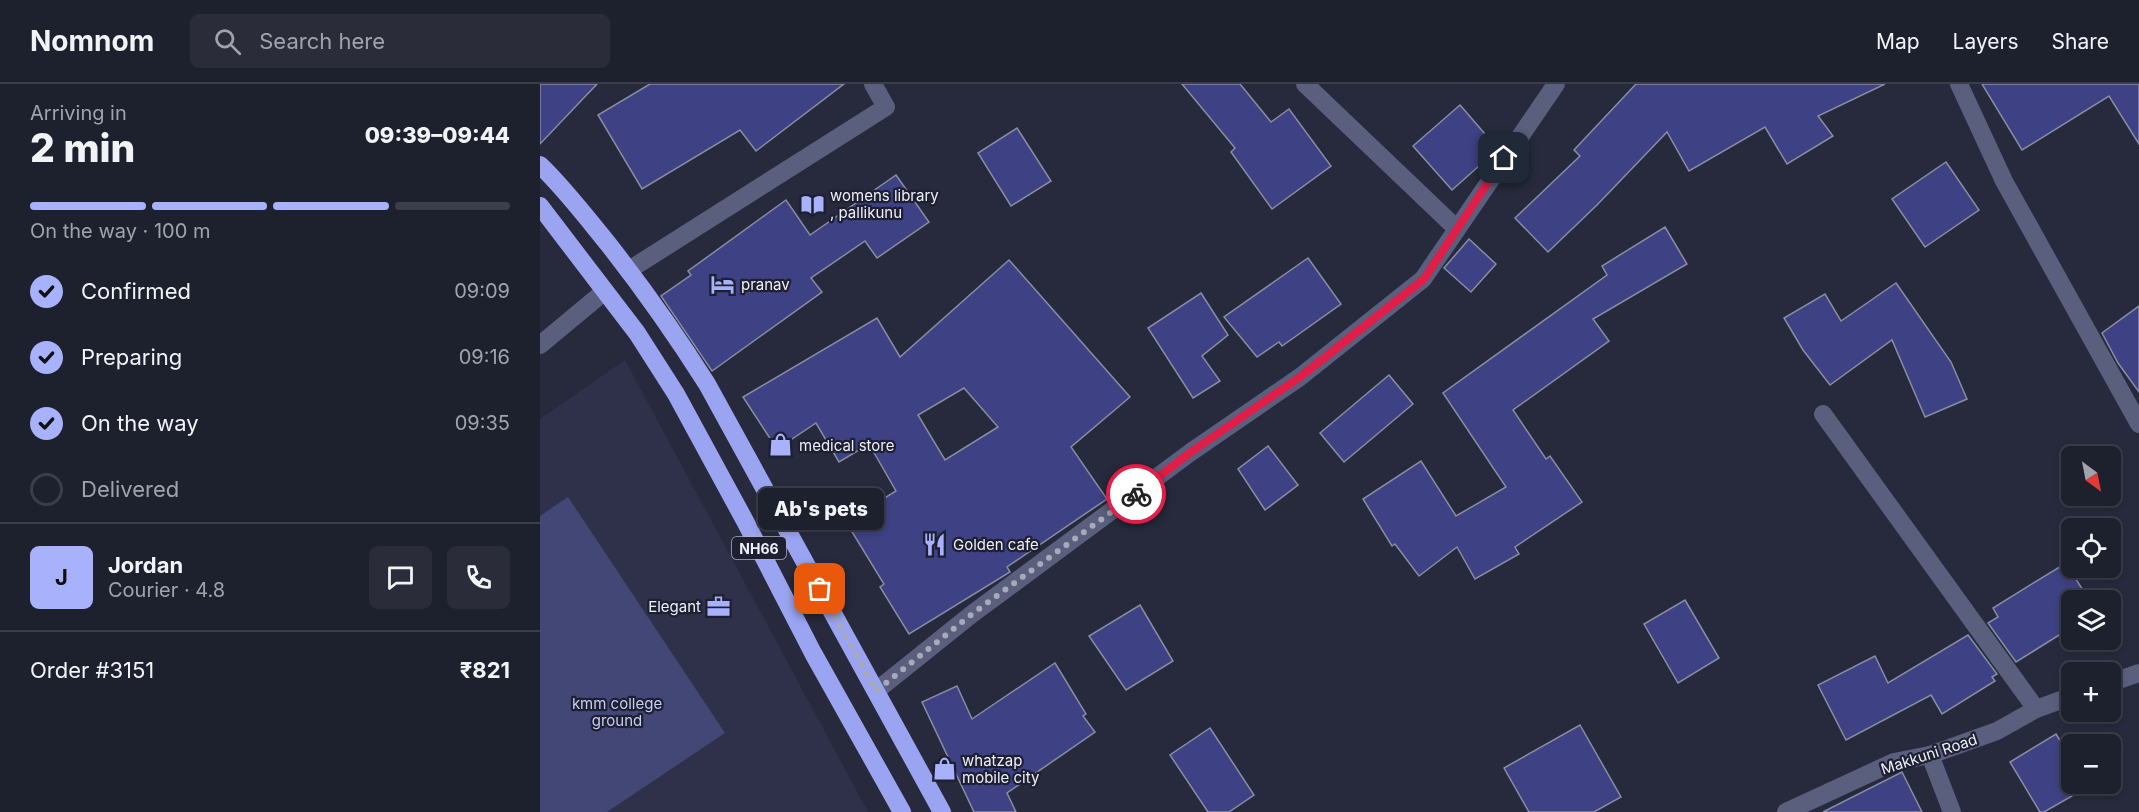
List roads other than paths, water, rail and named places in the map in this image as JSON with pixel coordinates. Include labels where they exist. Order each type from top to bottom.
[{"type":"highway","name":"NH66","points":[[540,165],[629,270],[670,325],[707,384],[942,812]]},
{"type":"highway","name":"NH66","points":[[540,206],[637,333],[676,394],[813,653],[902,812]]},
{"type":"street","points":[[629,270],[886,107],[873,84]]},
{"type":"street","points":[[1305,84],[1457,229]]},
{"type":"street","points":[[876,691],[972,614],[1191,452],[1300,377],[1424,279],[1556,84]]},
{"type":"street","points":[[1959,84],[2004,181],[2139,424]]},
{"type":"street","points":[[540,345],[605,291]]},
{"type":"street","points":[[1823,414],[2036,709]]},
{"type":"street","points":[[2121,678],[2139,672]]},
{"type":"street","name":"Makkuni Road","points":[[1786,812],[1894,762],[1930,755],[1997,731],[2036,709],[2061,700]]},
{"type":"street","points":[[1930,755],[1952,812]]},
{"type":"place","name":"womens library , pallikunu","points":[[812,204]]},
{"type":"place","name":"pranav","points":[[723,284]]},
{"type":"place","name":"medical store","points":[[781,445]]},
{"type":"place","name":"Golden cafe","points":[[935,544]]},
{"type":"place","name":"Ab's pets","points":[[820,589]]},
{"type":"place","name":"Elegant","points":[[719,606]]},
{"type":"place","name":"whatzap mobile city","points":[[944,769]]},
{"type":"park label","name":"kmm college ground","points":[[617,712]]}]
